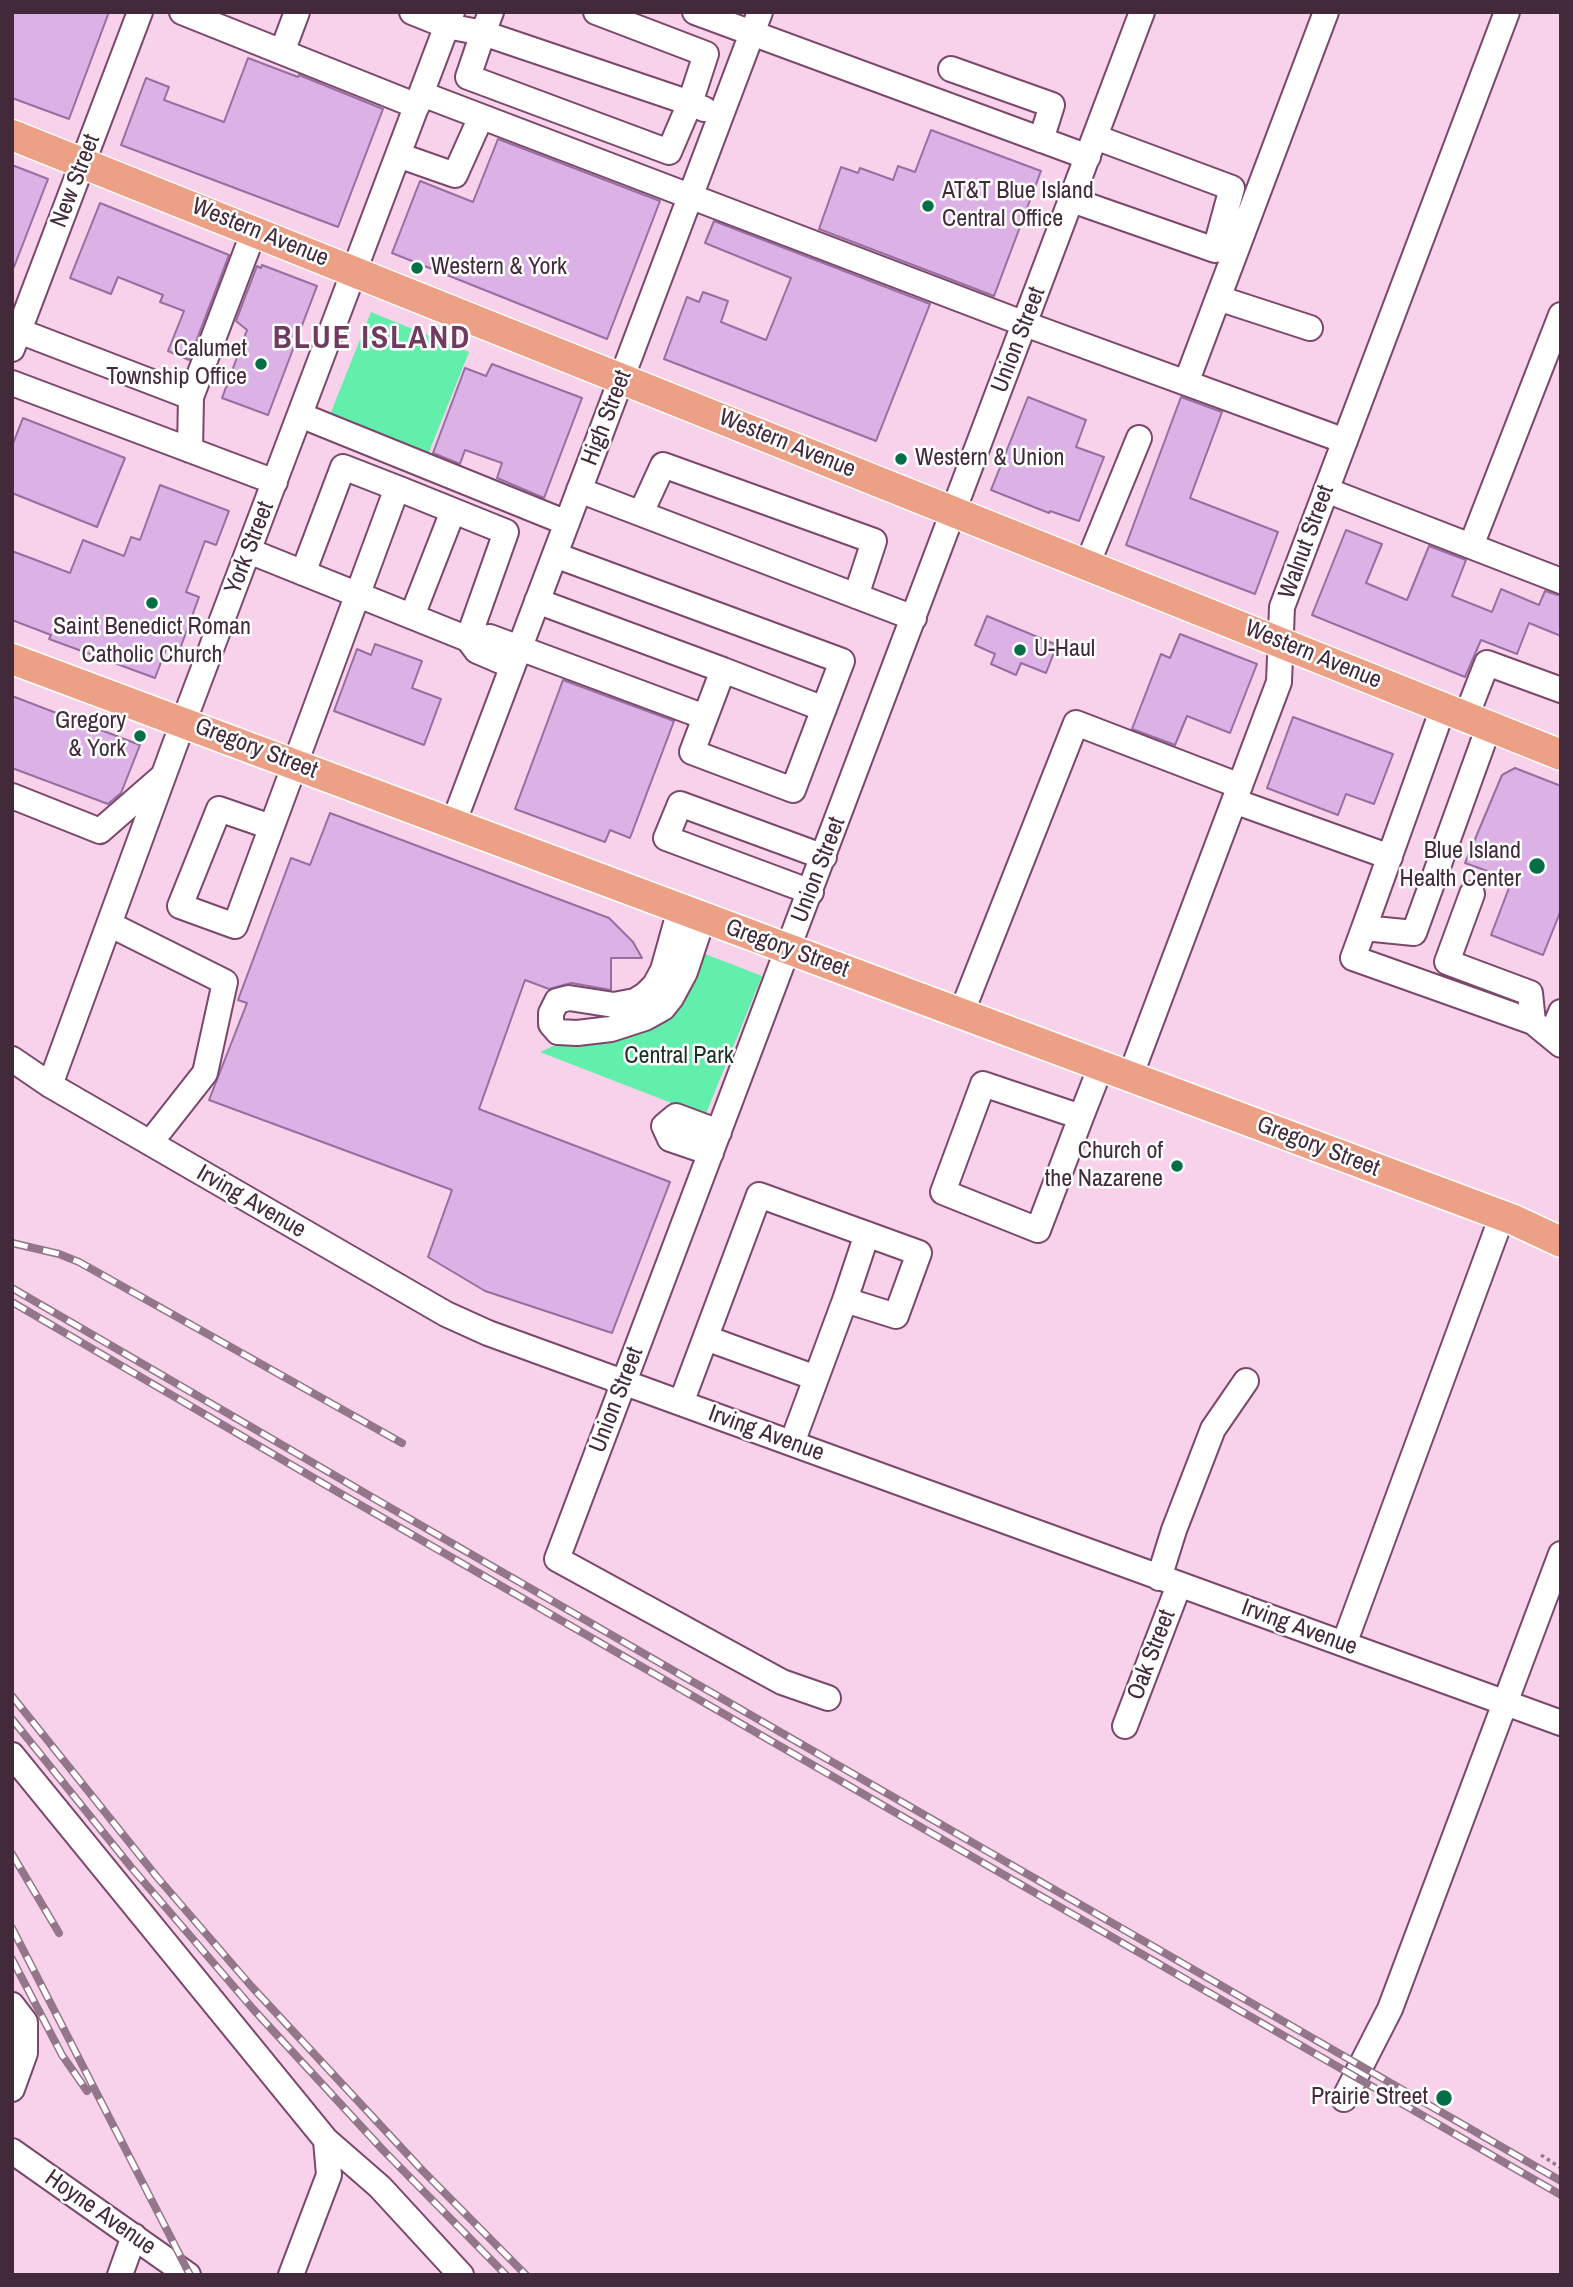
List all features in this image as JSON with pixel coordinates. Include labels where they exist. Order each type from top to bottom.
[{"type":"main road","name":"Western Avenue","points":[[12,135],[1466,717],[1560,750]]},
{"type":"main road","name":"Gregory Street","points":[[12,659],[1502,1216],[1561,1242]]},
{"type":"street","name":"New Street","points":[[16,340],[139,12]]},
{"type":"street","points":[[182,12],[282,52],[419,100],[481,117],[1025,324],[1345,441]]},
{"type":"street","points":[[282,52],[297,12]]},
{"type":"street","points":[[412,12],[487,23],[721,115]]},
{"type":"street","points":[[487,23],[468,77],[669,152],[690,103],[706,54],[596,12]]},
{"type":"street","points":[[695,12],[756,23],[1041,140],[1092,147],[1232,188],[1214,250],[1072,200]]},
{"type":"street","name":"Union Street","points":[[828,1698],[782,1682],[557,1559],[1142,12]]},
{"type":"street","points":[[1186,383],[1326,12]]},
{"type":"street","name":"Walnut Street","points":[[1130,1077],[1279,682],[1282,607],[1507,12]]},
{"type":"street","name":"York Street","points":[[50,1085],[164,774],[450,19]]},
{"type":"street","name":"High Street","points":[[453,824],[756,23]]},
{"type":"street","points":[[951,69],[1052,105],[1041,140]]},
{"type":"street","points":[[398,155],[455,175],[481,117]]},
{"type":"street","points":[[190,450],[191,397],[254,231]]},
{"type":"street","points":[[1218,298],[1310,328]]},
{"type":"street","points":[[1471,546],[1561,315]]},
{"type":"street","points":[[16,340],[191,397]]},
{"type":"street","points":[[12,383],[275,482]]},
{"type":"street","points":[[300,415],[567,523]]},
{"type":"street","points":[[1087,565],[1139,438]]},
{"type":"street","points":[[641,513],[663,465],[874,541],[856,596]]},
{"type":"street","points":[[303,573],[343,467],[397,488],[506,532],[468,639]]},
{"type":"street","points":[[271,827],[219,809],[180,906],[235,926],[397,488]]},
{"type":"street","points":[[579,490],[914,618]]},
{"type":"street","points":[[1326,490],[1561,581]]},
{"type":"street","points":[[412,617],[453,511]]},
{"type":"street","points":[[248,551],[468,639],[477,651],[516,657],[705,717]]},
{"type":"street","points":[[555,555],[842,661],[793,790],[692,752],[723,670]]},
{"type":"street","points":[[537,601],[824,709]]},
{"type":"street","points":[[1548,1034],[1353,958],[1390,857],[1466,717],[1487,663],[1561,691]]},
{"type":"street","points":[[1364,928],[1414,933],[1466,717]]},
{"type":"street","points":[[961,1014],[1076,723],[1237,794],[1390,857]]},
{"type":"street","points":[[12,796],[100,831],[164,774]]},
{"type":"street","points":[[811,892],[666,838],[680,804],[824,858]]},
{"type":"street","points":[[1472,894],[1447,962],[1531,993],[1548,1034]]},
{"type":"street","points":[[676,908],[677,920],[663,970],[655,985],[635,1001],[614,1005],[569,998],[557,1001],[551,1013],[551,1024],[558,1032],[611,1029],[645,1018],[663,1008],[685,972],[703,918]]},
{"type":"street","points":[[109,924],[225,982],[205,1073],[150,1143]]},
{"type":"street","points":[[1548,1034],[1561,1012]]},
{"type":"street","name":"Irving Avenue","points":[[12,1059],[50,1085],[446,1314],[488,1333],[1561,1723]]},
{"type":"street","points":[[1081,1117],[983,1084],[943,1192],[1038,1230],[1101,1066]]},
{"type":"street","points":[[681,1403],[758,1195],[919,1253],[896,1316],[845,1300]]},
{"type":"street","points":[[1344,1644],[1502,1216]]},
{"type":"street","points":[[792,1443],[867,1234]]},
{"type":"street","points":[[706,1338],[816,1378]]},
{"type":"street","name":"Oak Street","points":[[1125,1726],[1169,1581],[1174,1530],[1213,1429],[1246,1381]]},
{"type":"street","points":[[1344,2099],[1390,2009],[1561,1554]]},
{"type":"street","points":[[12,1755],[326,2140],[380,2187],[461,2275]]},
{"type":"street","points":[[12,2005],[25,2022],[25,2053],[12,2089]]},
{"type":"street","points":[[291,2275],[329,2175],[326,2140]]},
{"type":"street","name":"Hoyne Avenue","points":[[12,2151],[188,2275]]},
{"type":"street","points":[[120,2275],[134,2236]]},
{"type":"path","points":[[1541,2155],[1561,2168]]},
{"type":"green space","points":[[371,312],[469,352],[427,457],[329,417]]},
{"type":"green space","name":"Central Park","points":[[700,952],[762,976],[705,1116],[540,1052],[560,1043],[593,1044],[622,1039],[647,1025]]},
{"type":"building","points":[[12,12],[109,12],[69,119],[12,98]]},
{"type":"building","points":[[248,58],[298,77],[299,75],[383,109],[338,227],[121,145],[146,78],[169,87],[164,100],[224,122]]},
{"type":"building","name":"AT&T Blue Island Central Office","points":[[931,130],[1041,171],[994,296],[819,229],[841,167],[858,173],[860,168],[893,180],[898,166],[915,172]]},
{"type":"building","points":[[498,139],[660,201],[607,339],[392,253],[420,181],[473,202]]},
{"type":"building","points":[[12,165],[48,179],[14,267],[12,267]]},
{"type":"building","points":[[100,203],[229,255],[189,360],[168,351],[184,311],[160,302],[163,295],[118,277],[111,294],[70,278]]},
{"type":"building","points":[[714,221],[930,304],[876,441],[664,359],[687,297],[699,302],[703,292],[728,301],[721,322],[766,340],[791,278],[705,243]]},
{"type":"building","name":"Calumet Township Office","points":[[262,265],[317,286],[268,415],[222,398],[247,330],[236,321],[257,266],[261,268]]},
{"type":"building","points":[[492,364],[582,398],[544,498],[497,478],[502,463],[465,450],[460,464],[433,453],[465,368],[486,376]]},
{"type":"building","points":[[1028,397],[1086,420],[1076,447],[1104,457],[1079,521],[1050,511],[1049,513],[991,490]]},
{"type":"building","points":[[1181,397],[1222,412],[1190,498],[1278,532],[1255,594],[1126,545]]},
{"type":"building","points":[[23,418],[125,458],[97,527],[12,493],[12,446]]},
{"type":"building","points":[[160,485],[229,511],[216,545],[205,541],[186,592],[199,597],[180,649],[168,644],[155,678],[49,639],[51,635],[12,620],[12,551],[70,573],[83,540],[124,556],[131,537],[140,540]]},
{"type":"building","points":[[1346,530],[1382,544],[1366,583],[1407,600],[1429,546],[1466,560],[1452,596],[1492,612],[1501,589],[1539,605],[1545,591],[1561,596],[1561,636],[1529,623],[1517,654],[1481,640],[1465,677],[1312,615]]},
{"type":"building","name":"U-Haul","points":[[987,616],[1057,645],[1046,673],[1021,663],[1016,675],[991,664],[995,654],[975,645]]},
{"type":"building","points":[[1180,634],[1257,664],[1230,733],[1187,716],[1175,745],[1132,729],[1161,654],[1170,658]]},
{"type":"building","points":[[375,644],[422,661],[412,688],[441,699],[424,745],[334,711],[357,649],[371,655]]},
{"type":"building","points":[[563,680],[674,721],[630,838],[610,830],[605,842],[515,809]]},
{"type":"building","points":[[12,696],[140,745],[121,793],[108,804],[12,768]]},
{"type":"building","points":[[1293,717],[1393,754],[1374,804],[1346,794],[1338,815],[1267,788]]},
{"type":"building","name":"Blue Island Health Center","points":[[1515,768],[1561,786],[1561,910],[1543,955],[1491,935],[1512,880],[1465,863],[1502,775]]},
{"type":"building","points":[[330,813],[609,918],[633,942],[642,958],[611,958],[611,990],[571,983],[549,989],[525,980],[479,1109],[670,1182],[612,1333],[485,1291],[428,1257],[452,1190],[209,1100],[247,1003],[238,1000],[291,858],[310,865]]},
{"type":"railway","points":[[12,1243],[59,1254],[79,1262],[402,1443]]},
{"type":"railway","points":[[12,1288],[1561,2181]]},
{"type":"railway","points":[[12,1302],[1561,2195]]},
{"type":"railway","points":[[12,1696],[157,1877],[252,1987],[422,2170],[526,2275]]},
{"type":"railway","points":[[12,1719],[131,1867],[253,2009],[382,2149],[506,2275]]},
{"type":"railway","points":[[12,1854],[59,1933]]},
{"type":"railway","points":[[12,1928],[190,2275]]},
{"type":"railway","points":[[12,1959],[62,2055],[87,2091]]},
{"type":"place","name":"AT&T Blue Island Central Office","points":[[928,206]]},
{"type":"place","name":"Western & York","points":[[417,268]]},
{"type":"place","name":"Calumet Township Office","points":[[261,364]]},
{"type":"place","name":"Western & Union","points":[[901,459]]},
{"type":"place","name":"Saint Benedict Roman Catholic Church","points":[[152,603]]},
{"type":"place","name":"U-Haul","points":[[1020,650]]},
{"type":"place","name":"Gregory & York","points":[[140,736]]},
{"type":"place","name":"Blue Island Health Center","points":[[1537,866]]},
{"type":"place","name":"Church of the Nazarene","points":[[1177,1166]]},
{"type":"place","name":"Prairie Street","points":[[1444,2098]]},
{"type":"district","name":"BLUE ISLAND","points":[[372,339]]}]
